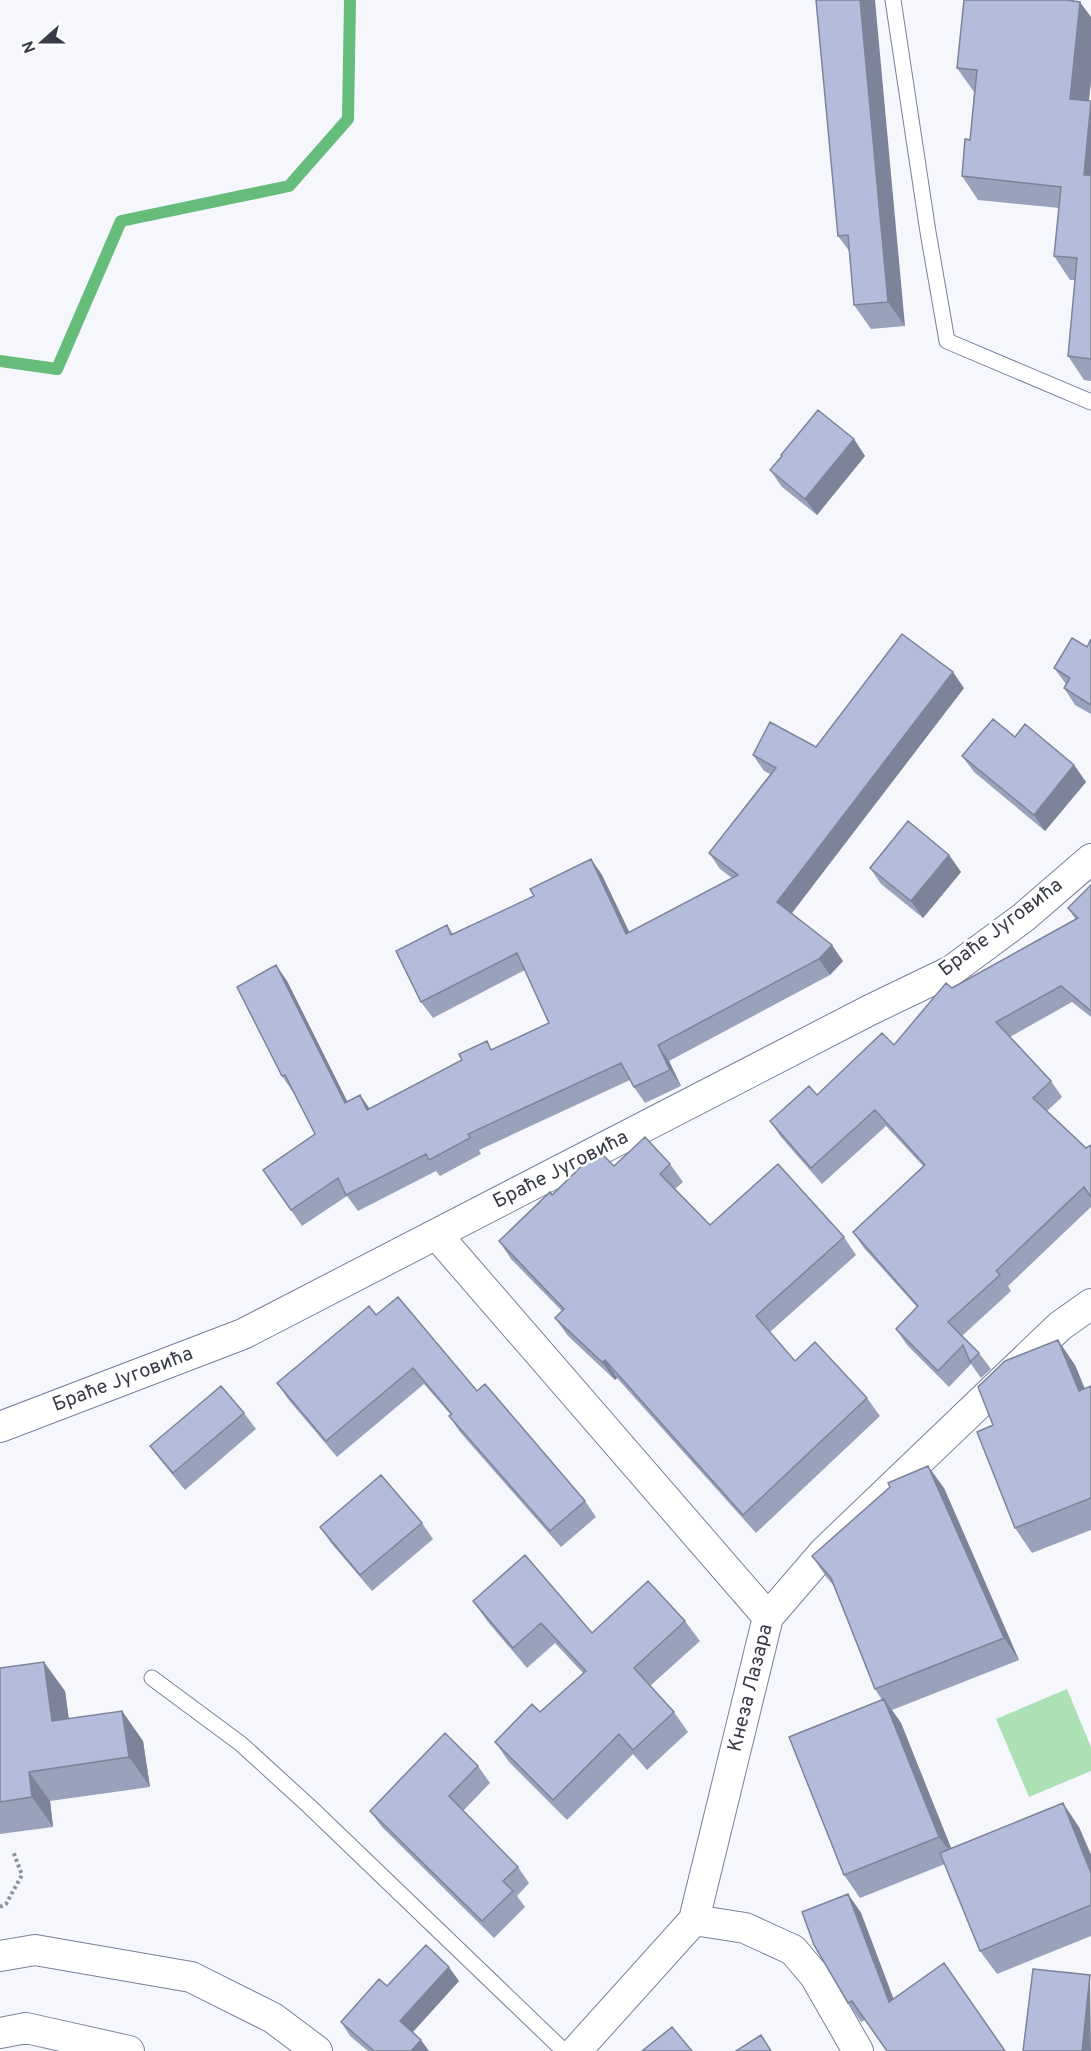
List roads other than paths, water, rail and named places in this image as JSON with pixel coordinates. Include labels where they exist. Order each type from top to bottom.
[{"type":"street","name":"Браће Југовића","points":[[0,1427],[243,1334],[951,970],[1024,917],[1091,859]]},
{"type":"street","points":[[436,1235],[768,1617]]},
{"type":"street","name":"Кнеза Лазара","points":[[576,2051],[694,1920],[768,1617],[824,1552],[1060,1326],[1091,1304]]},
{"type":"street","points":[[694,1920],[745,1928],[793,1950],[815,1976],[858,2051]]},
{"type":"street","points":[[0,1956],[35,1950],[191,1977],[273,2018],[317,2051]]},
{"type":"street","points":[[0,2032],[26,2028],[129,2051]]},
{"type":"lane","points":[[893,0],[947,341],[1091,402]]},
{"type":"lane","points":[[152,1678],[241,1744],[309,1806],[564,2051]]},
{"type":"waterway","points":[[0,361],[57,369],[121,221],[289,186],[348,119],[350,0]]}]
